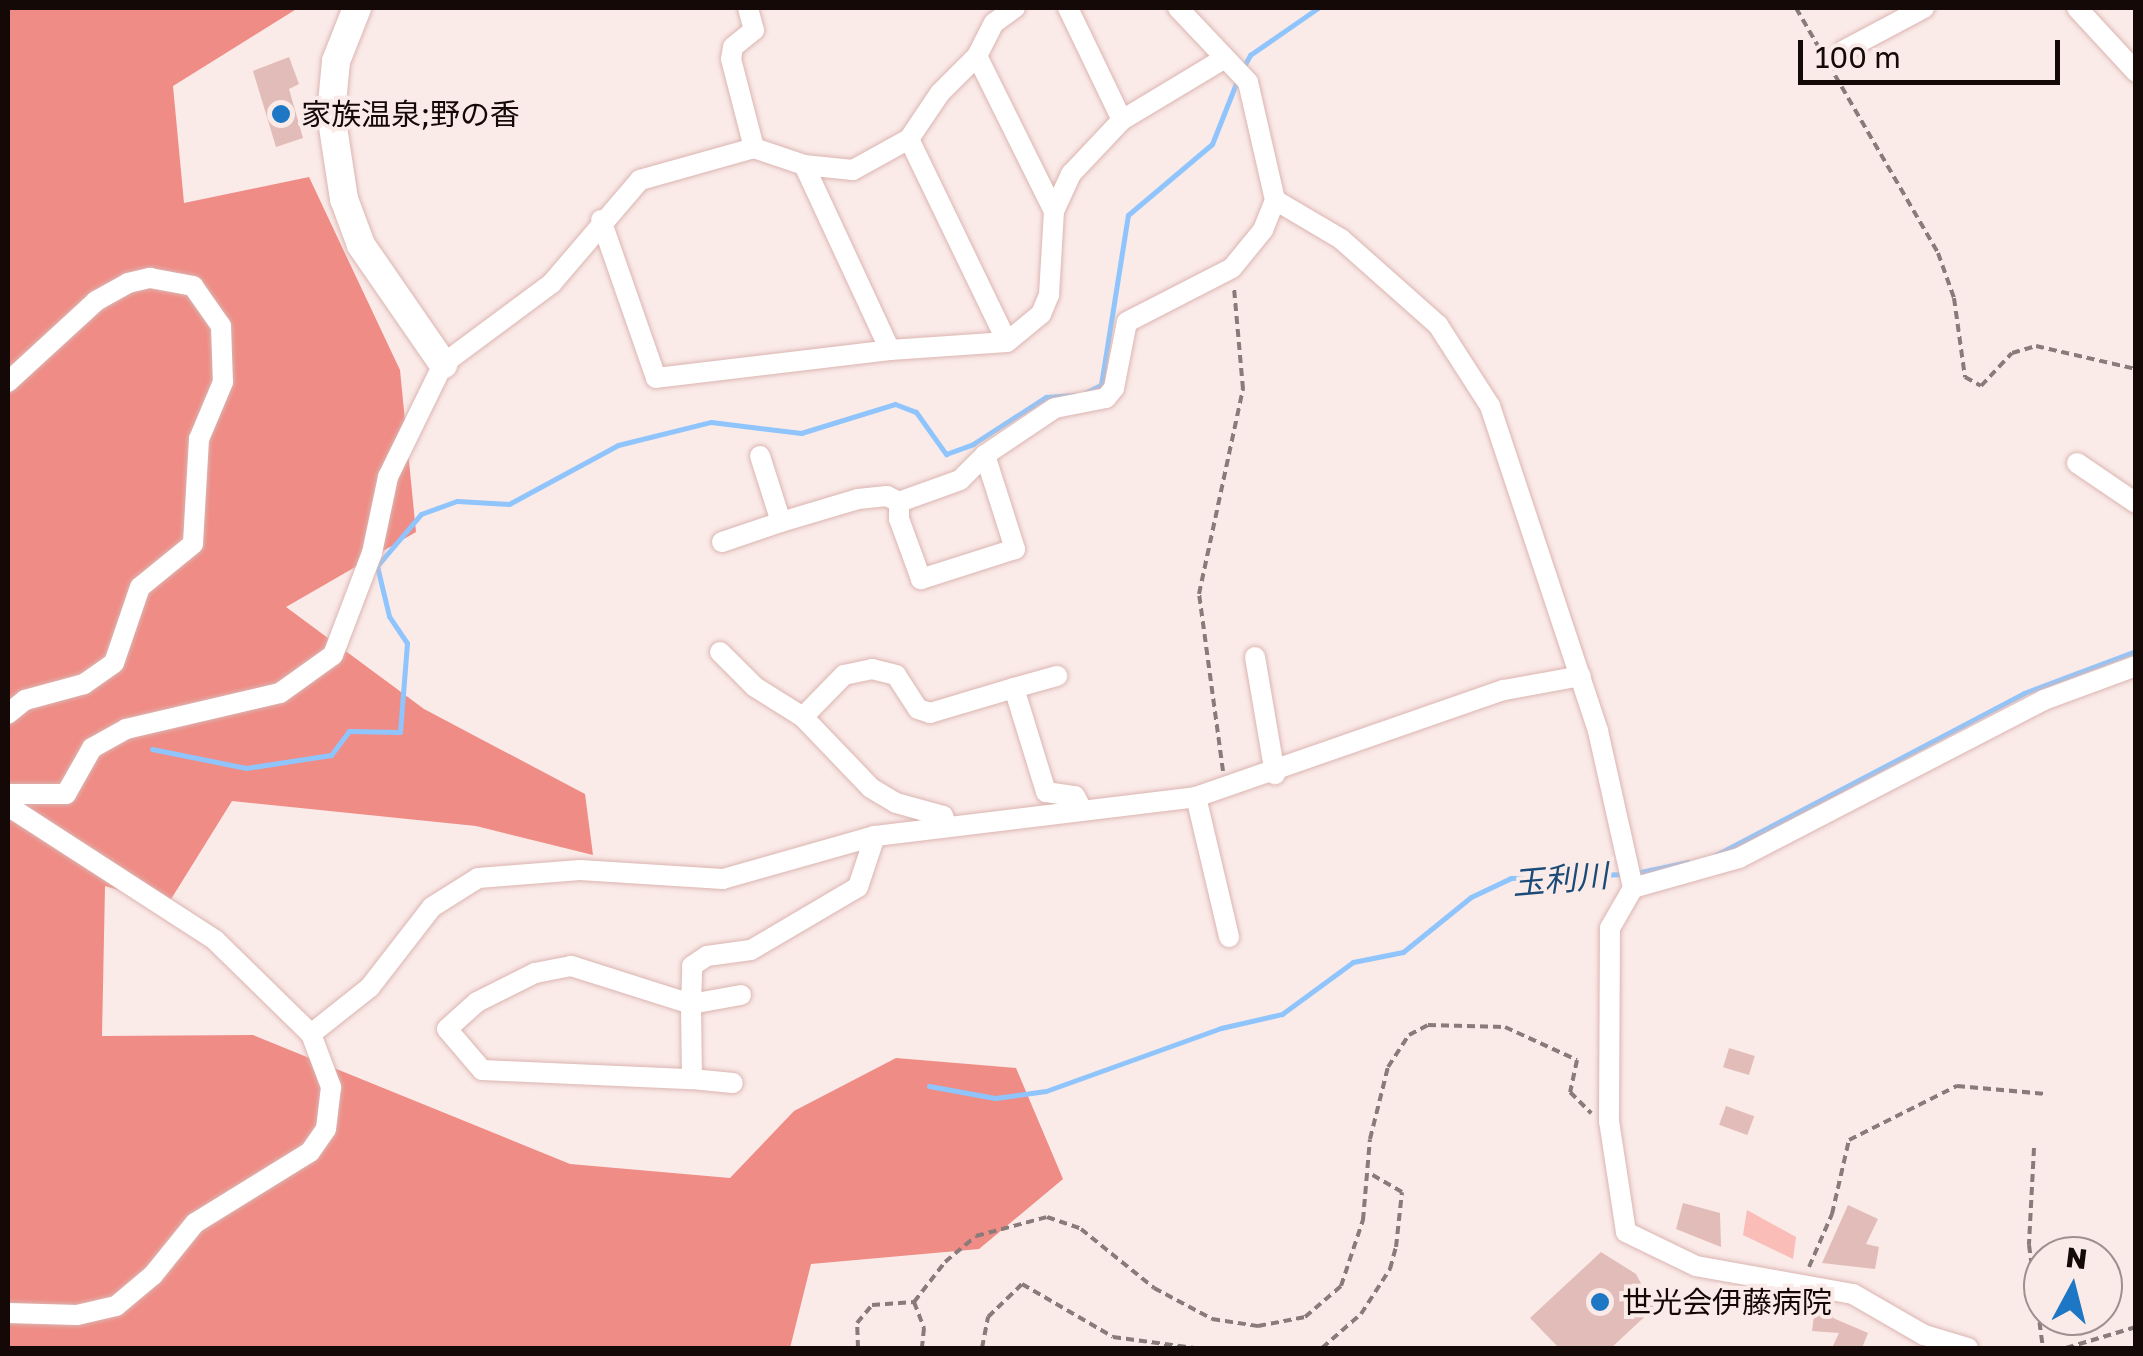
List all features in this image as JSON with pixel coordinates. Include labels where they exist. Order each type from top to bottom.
[{"type":"street","points":[[358,8],[336,61],[331,114],[344,199],[361,245],[443,364]]},
{"type":"street","points":[[748,8],[754,30],[733,47],[732,58],[754,148]]},
{"type":"street","points":[[8,794],[66,794],[92,748],[126,729],[280,693],[333,655],[372,553],[388,477],[443,364],[552,283],[601,220],[640,180],[754,148],[804,166],[853,170],[910,139],[940,93],[977,56],[994,24],[1015,8]]},
{"type":"street","points":[[1068,8],[1122,120]]},
{"type":"street","points":[[722,542],[858,498],[886,496],[900,502],[960,480],[985,455],[1055,408],[1106,398],[1114,388],[1127,322],[1232,268],[1263,230],[1275,200],[1248,82],[1178,8]]},
{"type":"street","points":[[1843,51],[1924,8]]},
{"type":"street","points":[[2077,8],[2136,72]]},
{"type":"street","points":[[977,56],[1054,211]]},
{"type":"street","points":[[601,220],[656,378],[890,350],[1007,342],[1041,314],[1049,295],[1054,211],[1071,174],[1122,120],[1225,58]]},
{"type":"street","points":[[910,139],[1007,342]]},
{"type":"street","points":[[804,166],[890,350]]},
{"type":"street","points":[[1275,200],[1341,239],[1438,325],[1490,406],[1581,676],[1634,888]]},
{"type":"street","points":[[8,382],[96,301],[128,283],[150,278],[193,286],[221,326],[223,382],[199,439],[193,544],[140,587],[114,663],[84,684],[26,700],[8,714]]},
{"type":"street","points":[[900,502],[898,519],[921,579],[1016,548],[985,455]]},
{"type":"street","points":[[760,456],[782,522]]},
{"type":"street","points":[[2077,464],[2136,503]]},
{"type":"street","points":[[720,652],[755,687],[803,718],[871,788],[896,803],[942,816],[948,826]]},
{"type":"street","points":[[1255,657],[1275,774]]},
{"type":"street","points":[[1968,1348],[1924,1335],[1853,1294],[1696,1266],[1626,1232],[1609,1121],[1610,928],[1634,888],[1739,858],[2044,700],[2136,666]]},
{"type":"street","points":[[803,718],[844,675],[872,669],[896,675],[918,709],[930,713],[1057,676]]},
{"type":"street","points":[[311,1034],[370,986],[432,907],[478,878],[580,870],[722,879],[875,836],[1081,808],[1196,798],[1275,774],[1504,690],[1581,676]]},
{"type":"street","points":[[1014,688],[1046,792],[1075,796],[1081,808]]},
{"type":"street","points":[[1196,798],[1229,937]]},
{"type":"street","points":[[8,806],[215,940],[311,1034],[331,1094],[326,1129],[310,1152],[206,1214],[116,1306],[77,1315],[8,1313]]},
{"type":"street","points":[[692,1079],[692,966],[707,956],[751,950],[858,887],[875,836]]},
{"type":"street","points":[[733,1083],[482,1070],[447,1029],[492,995],[535,973],[571,966],[611,973],[691,1004],[741,995]]},
{"type":"path","points":[[1796,8],[1938,253],[1954,298],[1964,377],[1981,386],[2012,353],[2036,346],[2136,370]]},
{"type":"path","points":[[1226,786],[1199,594],[1243,388],[1232,268]]},
{"type":"path","points":[[858,1348],[858,1323],[872,1305],[914,1302],[945,1262],[976,1236],[1047,1217],[1081,1229],[1154,1288],[1212,1319],[1288,1323],[1341,1286],[1363,1220],[1388,1067],[1410,1035],[1428,1025],[1505,1027],[1577,1060],[1570,1092],[1578,1106],[1609,1121]]},
{"type":"path","points":[[1803,1286],[1832,1214],[1849,1140],[1957,1086],[2046,1094]]},
{"type":"path","points":[[2034,1148],[2030,1245],[2043,1348]]},
{"type":"path","points":[[1322,1348],[1380,1287],[1396,1247],[1402,1192],[1368,1172]]},
{"type":"path","points":[[982,1348],[988,1317],[1022,1284],[1113,1337],[1194,1348]]},
{"type":"path","points":[[914,1302],[924,1328],[922,1348]]},
{"type":"path","points":[[2066,1348],[2136,1327]]},
{"type":"shaded area","points":[[8,8],[298,8],[173,86],[184,203],[309,177],[400,370],[416,532],[286,607],[424,709],[585,794],[593,855],[476,826],[232,801],[168,904],[105,886],[102,1036],[253,1035],[570,1164],[730,1178],[794,1111],[896,1058],[1016,1068],[1063,1179],[979,1249],[811,1264],[790,1348],[8,1348]]},
{"type":"shaded area","points":[[1747,1210],[1796,1237],[1793,1259],[1743,1235]]},
{"type":"building","name":"家族温泉;野の香","points":[[289,57],[299,84],[289,89],[303,138],[276,147],[253,71]]},
{"type":"building","points":[[1729,1048],[1755,1056],[1749,1075],[1723,1067]]},
{"type":"building","points":[[1726,1106],[1754,1116],[1747,1135],[1719,1125]]},
{"type":"building","points":[[1683,1203],[1720,1213],[1721,1247],[1676,1229]]},
{"type":"building","points":[[1848,1205],[1878,1219],[1866,1244],[1879,1247],[1875,1269],[1822,1263]]},
{"type":"building","points":[[1601,1252],[1636,1274],[1654,1308],[1611,1348],[1559,1348],[1530,1318]]},
{"type":"building","points":[[1815,1307],[1834,1308],[1833,1318],[1868,1333],[1862,1348],[1832,1348],[1839,1333],[1812,1331]]},
{"type":"waterway","points":[[1244,66],[1250,55],[1318,8]]},
{"type":"waterway","points":[[1085,393],[1101,385],[1128,215],[1212,144],[1237,81]]},
{"type":"waterway","points":[[152,749],[246,768],[331,755],[349,731],[400,732],[407,643],[389,616],[377,566],[421,514],[457,501],[509,504],[618,445],[711,422],[801,433],[895,404],[916,412],[946,454],[973,444],[1046,397],[1074,395]]},
{"type":"waterway","name":"玉利川","points":[[1714,856],[2024,693],[2136,651]]},
{"type":"waterway","name":"玉利川","points":[[1636,873],[1688,862]]},
{"type":"waterway","name":"玉利川","points":[[929,1086],[995,1098],[1046,1091],[1221,1028],[1282,1014],[1353,962],[1403,952],[1471,897],[1511,878],[1625,874]]},
{"type":"place","name":"家族温泉;野の香","points":[[281,114]]},
{"type":"place","name":"世光会伊藤病院","points":[[1600,1302]]}]
